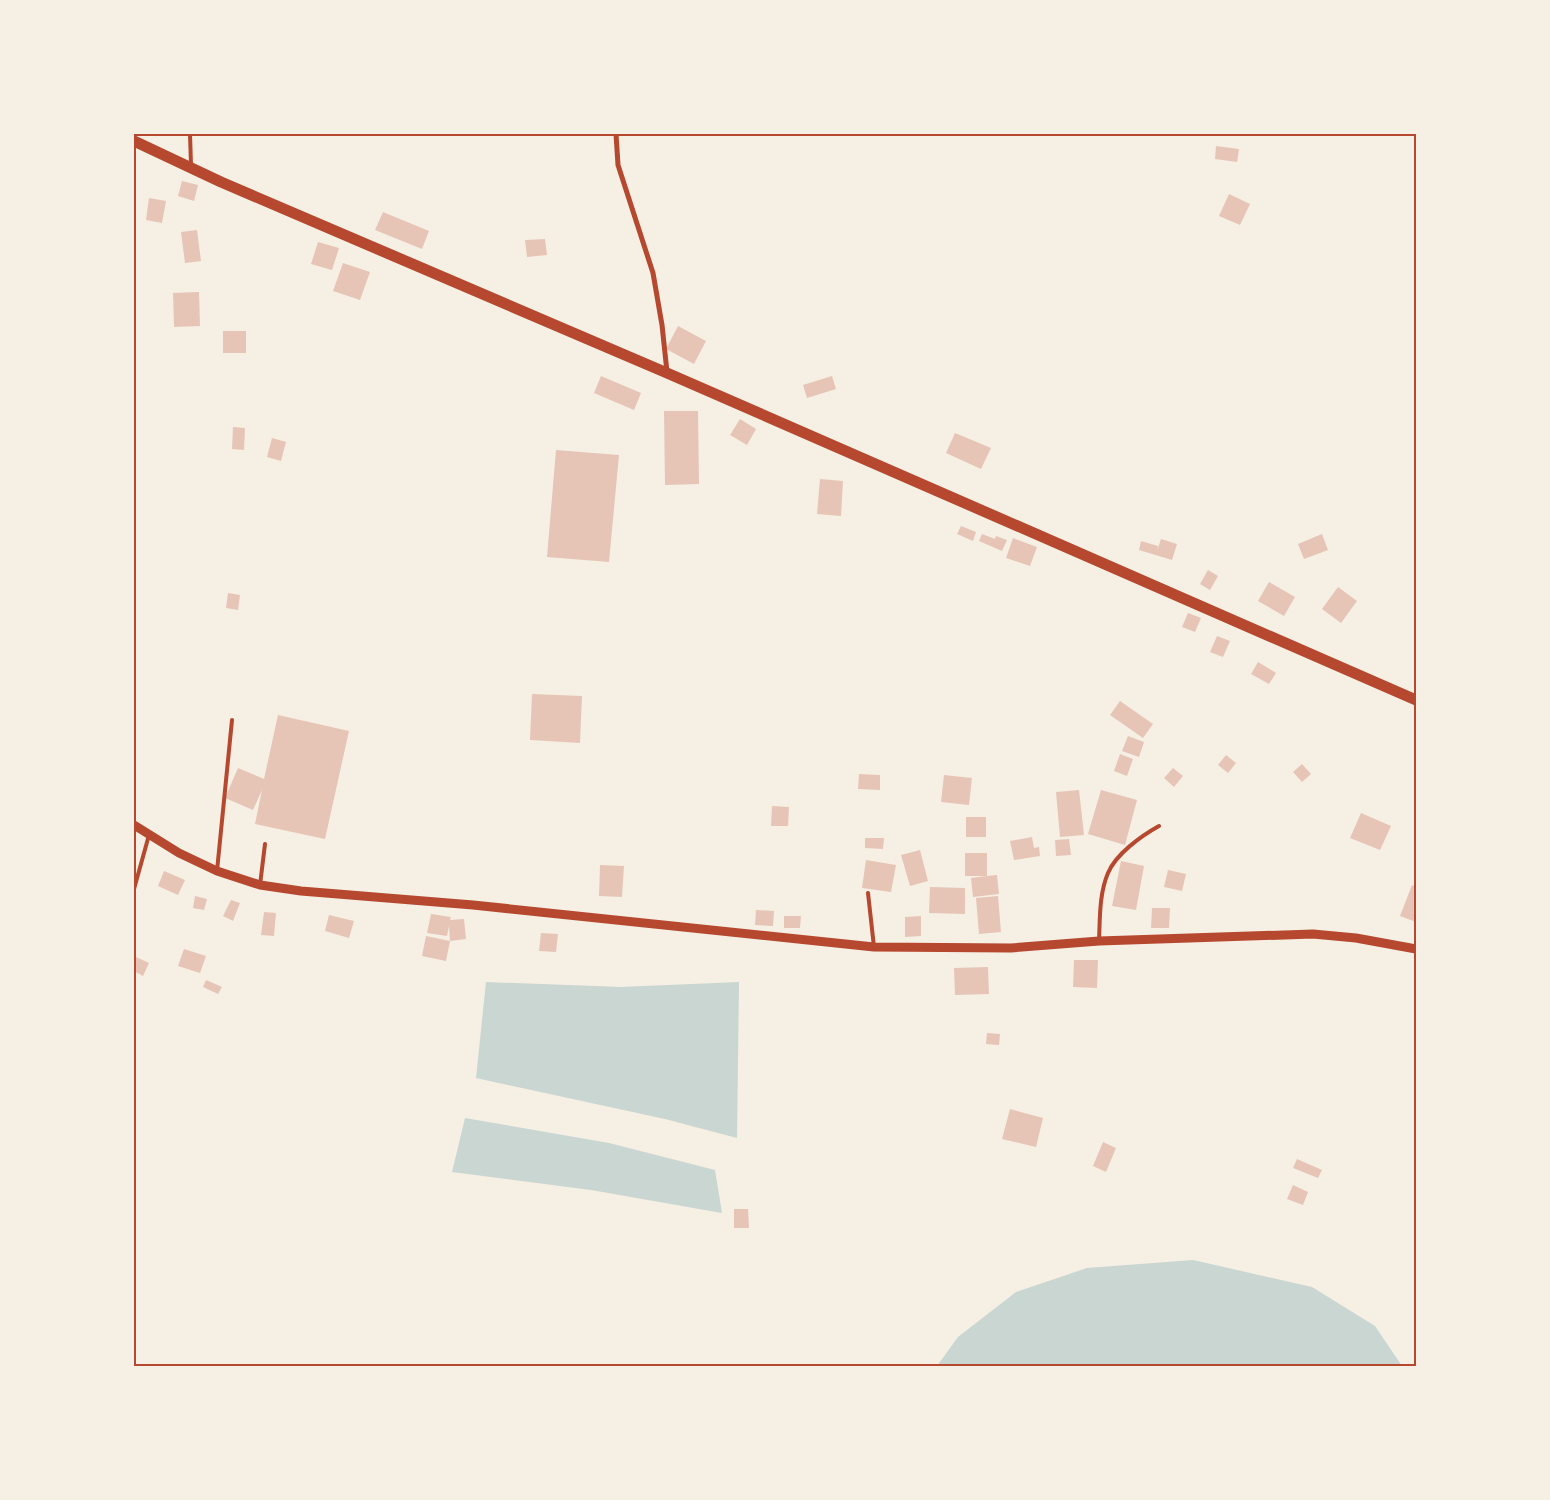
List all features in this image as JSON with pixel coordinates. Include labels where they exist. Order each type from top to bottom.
[{"type":"highway","points":[[134,141],[221,182],[667,373],[1416,700]]},
{"type":"street","points":[[616,134],[618,165],[653,273],[662,325],[667,373]]},
{"type":"street","points":[[134,825],[179,853],[217,871],[260,885],[301,891],[473,906],[874,946],[1011,948],[1099,942],[1313,934],[1356,938],[1416,949]]},
{"type":"lane","points":[[190,134],[191,167]]},
{"type":"lane","points":[[217,871],[232,720]]},
{"type":"lane","points":[[1099,942],[1101,900],[1108,872],[1134,842],[1159,826]]},
{"type":"lane","points":[[134,889],[149,836]]},
{"type":"lane","points":[[260,885],[265,844]]},
{"type":"lane","points":[[868,894],[874,946]]},
{"type":"shaded area","points":[[486,982],[621,987],[739,982],[737,1138],[665,1119],[476,1078]]},
{"type":"shaded area","points":[[465,1118],[609,1143],[715,1170],[722,1213],[591,1190],[452,1172]]},
{"type":"shaded area","points":[[1193,1260],[1312,1287],[1375,1326],[1402,1366],[937,1366],[958,1337],[1016,1292],[1087,1268]]},
{"type":"building","points":[[1216,146],[1239,149],[1237,162],[1215,159]]},
{"type":"building","points":[[182,181],[198,185],[194,201],[178,196]]},
{"type":"building","points":[[1229,194],[1250,204],[1240,225],[1219,216]]},
{"type":"building","points":[[149,198],[166,201],[162,223],[146,220]]},
{"type":"building","points":[[383,212],[429,231],[422,249],[375,230]]},
{"type":"building","points":[[197,230],[201,261],[185,263],[181,232]]},
{"type":"building","points":[[545,239],[547,255],[527,257],[525,240]]},
{"type":"building","points":[[318,242],[339,248],[332,270],[311,264]]},
{"type":"building","points":[[343,263],[370,272],[360,300],[333,291]]},
{"type":"building","points":[[199,292],[200,326],[174,327],[173,293]]},
{"type":"building","points":[[678,326],[706,341],[694,364],[666,349]]},
{"type":"building","points":[[223,331],[246,331],[246,353],[223,353]]},
{"type":"building","points":[[601,376],[641,393],[634,410],[594,393]]},
{"type":"building","points":[[832,376],[836,389],[807,398],[803,385]]},
{"type":"building","points":[[664,411],[698,411],[699,484],[665,485]]},
{"type":"building","points":[[740,419],[756,429],[747,445],[730,435]]},
{"type":"building","points":[[233,427],[245,428],[244,450],[232,449]]},
{"type":"building","points":[[955,433],[991,448],[981,469],[946,453]]},
{"type":"building","points":[[272,438],[286,442],[281,461],[267,457]]},
{"type":"building","points":[[556,450],[619,455],[609,562],[547,557]]},
{"type":"building","points":[[820,479],[843,481],[841,516],[817,514]]},
{"type":"building","points":[[961,526],[976,532],[973,541],[957,534]]},
{"type":"building","points":[[982,534],[995,539],[996,536],[1007,540],[1002,551],[979,541]]},
{"type":"building","points":[[1322,534],[1328,550],[1304,559],[1298,544]]},
{"type":"building","points":[[1013,538],[1037,547],[1030,566],[1006,558]]},
{"type":"building","points":[[1161,539],[1177,544],[1172,560],[1139,550],[1141,541],[1158,546],[1157,551]]},
{"type":"building","points":[[1208,570],[1218,576],[1210,590],[1200,584]]},
{"type":"building","points":[[1269,582],[1295,597],[1284,616],[1258,601]]},
{"type":"building","points":[[1338,587],[1357,601],[1341,623],[1322,609]]},
{"type":"building","points":[[228,593],[240,595],[238,610],[226,608]]},
{"type":"building","points":[[1188,613],[1201,618],[1195,632],[1182,627]]},
{"type":"building","points":[[1217,636],[1230,641],[1223,657],[1210,652]]},
{"type":"building","points":[[1258,662],[1276,673],[1269,684],[1251,674]]},
{"type":"building","points":[[532,694],[582,696],[580,743],[530,740]]},
{"type":"building","points":[[1120,701],[1153,724],[1143,738],[1110,715]]},
{"type":"building","points":[[278,715],[349,731],[325,839],[255,824],[262,790],[253,810],[225,798],[238,768],[264,779]]},
{"type":"building","points":[[1128,736],[1144,742],[1139,757],[1122,751]]},
{"type":"building","points":[[1120,754],[1133,759],[1127,776],[1114,771]]},
{"type":"building","points":[[1226,755],[1236,763],[1228,773],[1218,765]]},
{"type":"building","points":[[1302,764],[1311,774],[1302,782],[1293,772]]},
{"type":"building","points":[[1173,768],[1183,776],[1174,787],[1164,778]]},
{"type":"building","points":[[859,774],[880,775],[880,790],[858,789]]},
{"type":"building","points":[[944,775],[972,778],[969,805],[941,802]]},
{"type":"building","points":[[1079,790],[1084,835],[1060,837],[1056,792]]},
{"type":"building","points":[[1101,790],[1137,800],[1125,845],[1088,834]]},
{"type":"building","points":[[772,806],[789,807],[788,826],[771,826]]},
{"type":"building","points":[[1361,813],[1391,826],[1380,850],[1350,838]]},
{"type":"building","points":[[966,817],[986,817],[986,837],[966,837]]},
{"type":"building","points":[[1032,837],[1034,848],[1039,847],[1040,856],[1014,860],[1010,841]]},
{"type":"building","points":[[865,838],[884,838],[883,849],[865,848]]},
{"type":"building","points":[[1069,839],[1071,855],[1056,856],[1055,840]]},
{"type":"building","points":[[920,850],[928,881],[910,886],[901,855]]},
{"type":"building","points":[[965,853],[987,853],[987,876],[965,876]]},
{"type":"building","points":[[866,860],[896,865],[891,892],[862,888]]},
{"type":"building","points":[[1121,861],[1144,866],[1136,910],[1112,906]]},
{"type":"building","points":[[600,865],[624,866],[622,897],[599,896]]},
{"type":"building","points":[[1168,870],[1186,874],[1182,891],[1164,887]]},
{"type":"building","points":[[164,871],[185,880],[178,895],[158,886]]},
{"type":"building","points":[[997,875],[999,894],[973,897],[971,878]]},
{"type":"building","points":[[1412,885],[1416,887],[1416,922],[1400,916]]},
{"type":"building","points":[[930,887],[965,888],[965,914],[929,913]]},
{"type":"building","points":[[195,896],[207,899],[204,910],[193,908]]},
{"type":"building","points":[[998,896],[1001,932],[979,934],[976,898]]},
{"type":"building","points":[[231,900],[240,903],[233,921],[223,916]]},
{"type":"building","points":[[1152,908],[1170,908],[1169,928],[1151,928]]},
{"type":"building","points":[[756,910],[774,911],[773,926],[755,925]]},
{"type":"building","points":[[264,912],[276,913],[274,936],[261,935]]},
{"type":"building","points":[[431,914],[451,917],[450,920],[464,919],[466,939],[450,941],[449,926],[447,936],[427,933]]},
{"type":"building","points":[[329,915],[354,921],[349,938],[325,931]]},
{"type":"building","points":[[784,916],[801,916],[800,928],[784,928]]},
{"type":"building","points":[[921,916],[921,936],[905,937],[905,917]]},
{"type":"building","points":[[541,933],[558,934],[556,952],[539,951]]},
{"type":"building","points":[[426,936],[450,941],[446,961],[422,956]]},
{"type":"building","points":[[184,949],[206,956],[200,973],[178,966]]},
{"type":"building","points":[[136,957],[149,963],[143,976],[134,971]]},
{"type":"building","points":[[1074,960],[1098,960],[1097,988],[1073,987]]},
{"type":"building","points":[[988,967],[989,994],[955,995],[954,968]]},
{"type":"building","points":[[206,980],[222,987],[218,994],[203,987]]},
{"type":"building","points":[[987,1033],[1000,1034],[999,1045],[986,1044]]},
{"type":"building","points":[[1010,1109],[1043,1118],[1036,1147],[1002,1139]]},
{"type":"building","points":[[1103,1142],[1116,1148],[1106,1172],[1093,1166]]},
{"type":"building","points":[[1297,1159],[1322,1170],[1318,1178],[1293,1168]]},
{"type":"building","points":[[1293,1185],[1308,1192],[1303,1205],[1287,1199]]},
{"type":"building","points":[[734,1209],[748,1209],[749,1228],[734,1228]]}]
